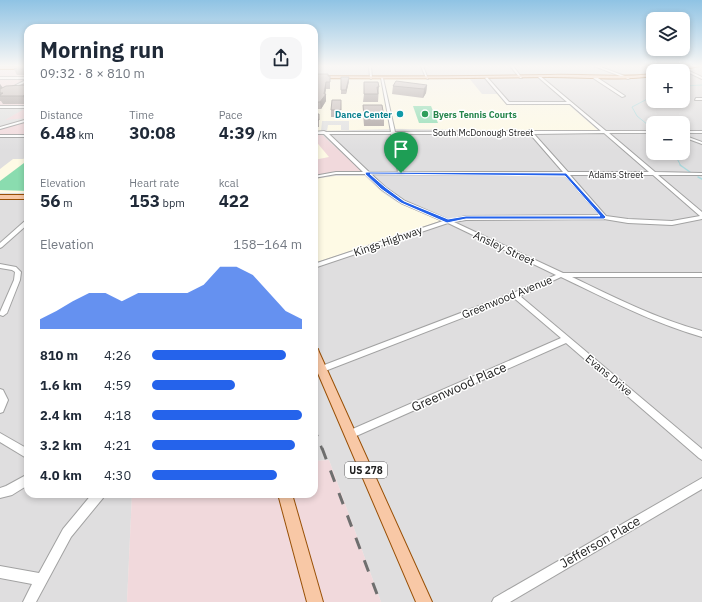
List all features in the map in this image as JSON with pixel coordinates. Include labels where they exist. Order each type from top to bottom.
[{"type":"main road","points":[[0,197],[24,197]]},
{"type":"main road","name":"US 278","points":[[318,360],[424,602]]},
{"type":"main road","points":[[285,498],[315,602]]},
{"type":"street","points":[[385,94],[401,173]]},
{"type":"street","points":[[500,94],[508,103],[571,103]]},
{"type":"street","points":[[560,94],[702,216]]},
{"type":"street","points":[[696,99],[702,99]]},
{"type":"street","points":[[0,107],[24,107]]},
{"type":"street","points":[[0,128],[24,121]]},
{"type":"street","points":[[530,131],[566,175],[604,217]]},
{"type":"street","name":"South McDonough Street","points":[[318,132],[646,132]]},
{"type":"street","name":"Ansley Street","points":[[324,132],[366,173],[383,188],[403,202],[663,321],[702,334]]},
{"type":"street","points":[[690,132],[702,132]]},
{"type":"street","points":[[0,136],[24,136]]},
{"type":"street","points":[[690,139],[702,143]]},
{"type":"street","name":"Adams Street","points":[[318,176],[336,173],[566,175],[702,174]]},
{"type":"street","name":"Kings Highway","points":[[318,265],[447,221],[466,218],[604,217],[628,221],[672,223],[702,216]]},
{"type":"street","points":[[0,246],[24,225]]},
{"type":"street","points":[[0,266],[14,268],[18,272],[17,280],[3,313]]},
{"type":"street","name":"Greenwood Avenue","points":[[322,369],[515,295],[561,275],[702,275]]},
{"type":"street","name":"Evans Drive","points":[[515,295],[702,455]]},
{"type":"street","name":"Greenwood Place","points":[[351,434],[567,339]]},
{"type":"street","points":[[0,393],[4,400],[0,409]]},
{"type":"street","points":[[0,437],[24,452]]},
{"type":"street","points":[[0,494],[24,481]]},
{"type":"street","name":"Jefferson Place","points":[[498,602],[702,483]]},
{"type":"street","points":[[29,602],[40,579],[67,532],[96,498]]},
{"type":"street","points":[[0,572],[40,579]]},
{"type":"shaded area","points":[[0,94],[24,94],[24,498],[132,498],[127,602],[0,602]]},
{"type":"shaded area","points":[[0,94],[24,94],[24,136],[0,136]]},
{"type":"shaded area","points":[[318,94],[646,94],[646,108],[690,108],[690,94],[702,94],[702,602],[381,602],[329,460],[318,461]]},
{"type":"shaded area","points":[[318,94],[499,94],[506,103],[569,105],[599,131],[395,129],[318,131]]},
{"type":"shaded area","points":[[0,108],[24,108],[5,120],[24,119],[0,127]]},
{"type":"shaded area","points":[[322,121],[349,121],[349,130],[341,130],[341,125],[328,125],[327,131],[321,131]]},
{"type":"shaded area","points":[[318,133],[320,133],[364,173],[337,174],[318,177]]},
{"type":"shaded area","points":[[318,144],[329,157],[318,159]]},
{"type":"shaded area","points":[[13,159],[23,159],[24,193],[0,193],[0,169]]},
{"type":"shaded area","points":[[335,176],[365,176],[382,192],[397,202],[440,221],[318,262],[318,178]]},
{"type":"shaded area","points":[[329,460],[381,602],[127,602],[132,498],[318,498],[318,461]]},
{"type":"green space","name":"Byers Tennis Courts","points":[[413,106],[431,106],[438,123],[419,123]]},
{"type":"green space","points":[[24,163],[24,191],[0,190],[0,181]]},
{"type":"building","points":[[1,94],[24,94],[23,96],[0,95]]},
{"type":"building","points":[[318,94],[326,94],[320,102],[318,102]]},
{"type":"building","points":[[332,100],[341,100],[341,110],[331,110]]},
{"type":"building","points":[[363,105],[382,105],[384,117],[364,117]]},
{"type":"waterway","points":[[646,100],[632,107],[637,116],[646,123]]},
{"type":"waterway","points":[[678,160],[681,166]]},
{"type":"waterway","points":[[681,166],[690,172]]},
{"type":"waterway","points":[[698,177],[702,179]]},
{"type":"railway","points":[[318,438],[322,449]]},
{"type":"railway","points":[[322,448],[380,602]]},
{"type":"place","name":"Dance Center","points":[[400,114]]},
{"type":"place","name":"Byers Tennis Courts","points":[[425,114]]},
{"type":"route","points":[[366,173],[401,173],[566,175],[604,217],[466,218],[447,221],[403,202],[383,188],[366,173]]}]
